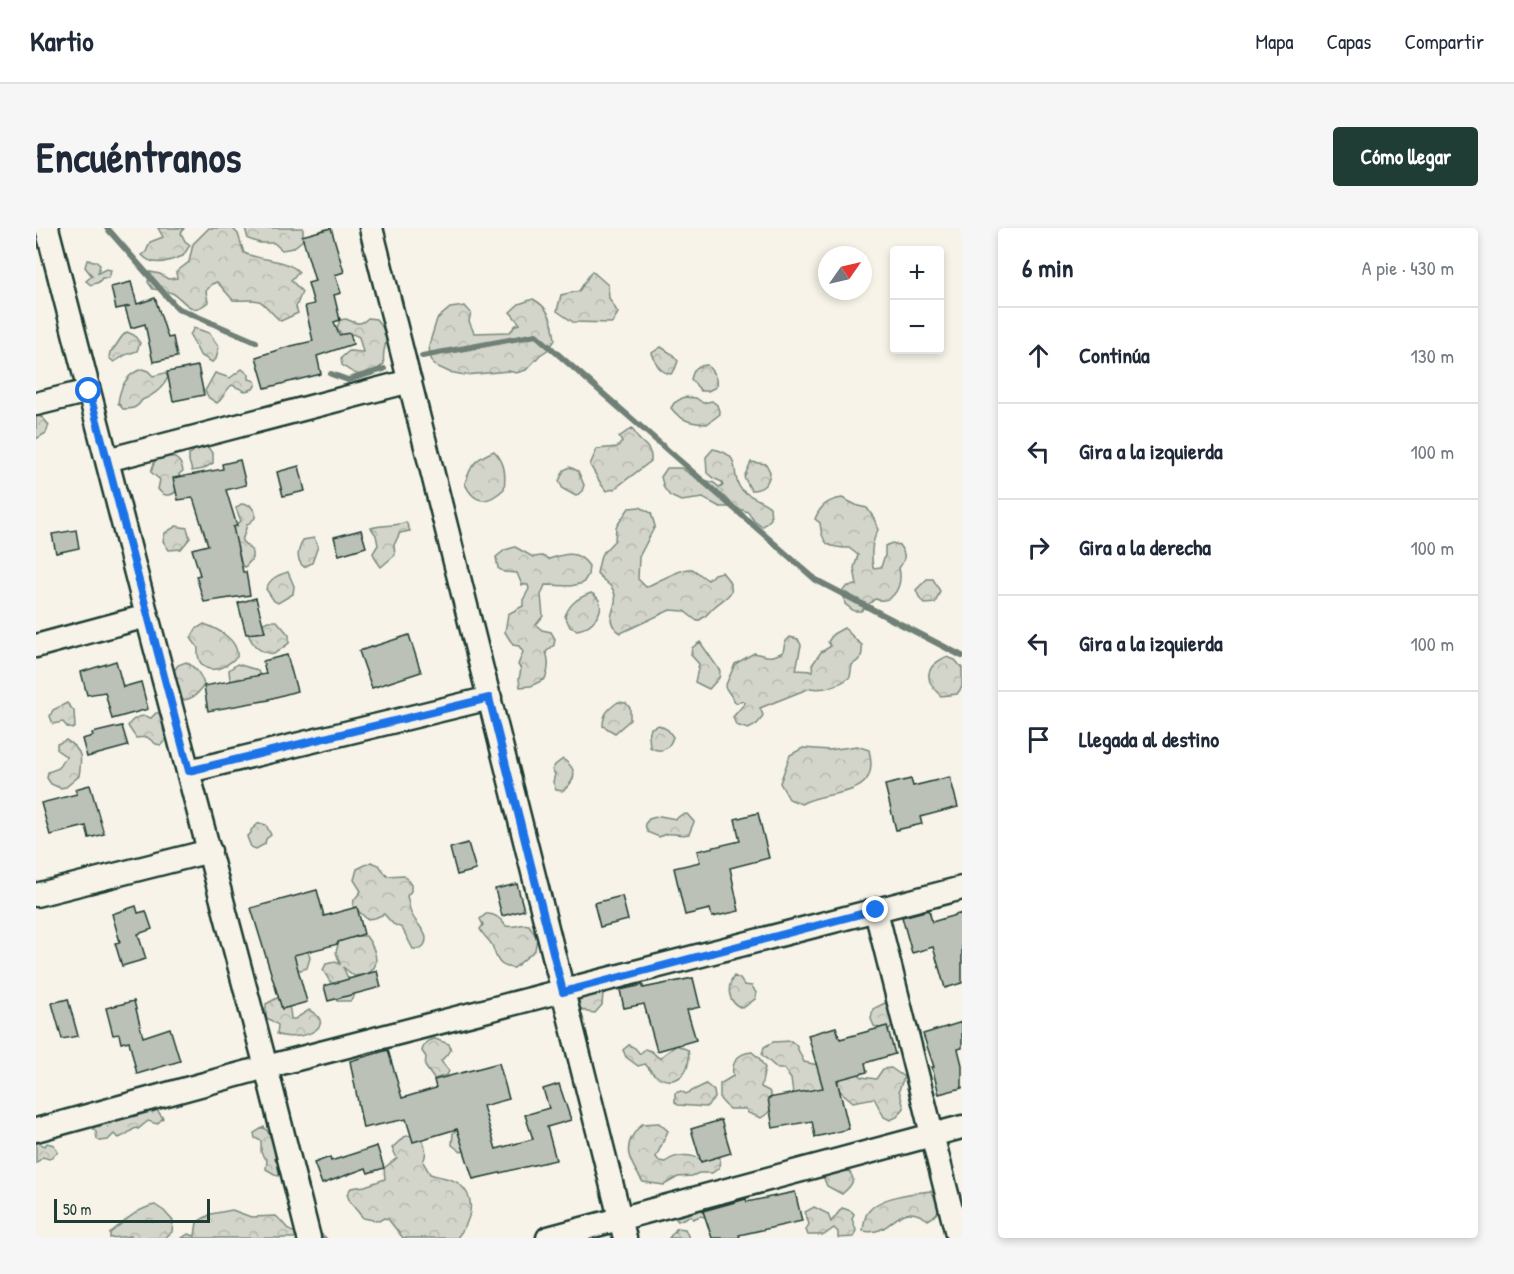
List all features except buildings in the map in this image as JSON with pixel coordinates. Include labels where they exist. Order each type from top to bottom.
[{"type":"street","points":[[47,228],[309,1238]]},
{"type":"street","points":[[371,228],[623,1228]]},
{"type":"street","points":[[106,460],[410,381]]},
{"type":"street","points":[[36,404],[89,391]]},
{"type":"street","points":[[36,646],[147,616]]},
{"type":"street","points":[[189,771],[489,698]]},
{"type":"street","points":[[36,895],[210,851]]},
{"type":"street","points":[[36,1130],[266,1067],[962,888]]},
{"type":"street","points":[[876,910],[958,1238]]},
{"type":"street","points":[[548,1238],[623,1228],[932,1134],[962,1127]]},
{"type":"green space","points":[[158,228],[184,228],[181,233],[190,245],[183,256],[156,262],[142,255],[146,252],[150,242],[163,237]]},
{"type":"green space","points":[[209,228],[232,228],[238,234],[244,253],[281,262],[299,272],[291,280],[302,292],[296,307],[298,313],[281,321],[259,301],[233,300],[217,282],[206,291],[208,302],[197,308],[188,306],[172,293],[153,289],[148,282],[150,272],[168,279],[177,278],[176,272],[189,262],[193,244]]},
{"type":"green space","points":[[245,228],[303,228],[303,240],[293,248],[282,250],[274,243],[260,243],[248,239]]},
{"type":"green space","points":[[87,260],[95,261],[100,265],[98,273],[106,269],[111,270],[108,278],[102,278],[91,285],[86,281],[92,276],[85,267]]},
{"type":"green space","points":[[592,271],[608,285],[609,298],[618,313],[612,323],[573,322],[557,311],[561,295],[579,291]]},
{"type":"green space","points":[[533,299],[550,316],[555,340],[549,349],[526,370],[516,373],[509,371],[465,375],[449,372],[434,365],[429,345],[437,319],[450,308],[465,306],[471,313],[469,321],[474,333],[510,332],[520,324],[510,312],[519,304]]},
{"type":"green space","points":[[368,318],[376,319],[385,333],[384,364],[373,372],[359,375],[342,365],[341,358],[349,351],[363,352],[359,337],[353,334],[344,338],[337,328],[340,320],[346,319],[360,323]]},
{"type":"green space","points":[[194,328],[209,333],[219,347],[216,359],[212,362],[200,355],[190,335]]},
{"type":"green space","points":[[127,332],[134,335],[140,343],[137,351],[114,362],[109,358],[110,352]]},
{"type":"green space","points":[[661,347],[678,361],[671,374],[661,369],[653,357],[652,353]]},
{"type":"green space","points":[[707,365],[716,378],[716,387],[708,391],[701,391],[691,379],[696,368]]},
{"type":"green space","points":[[142,369],[153,376],[165,373],[168,377],[158,391],[136,406],[123,409],[118,403],[122,387],[132,374]]},
{"type":"green space","points":[[242,369],[249,375],[249,379],[255,381],[253,389],[245,391],[232,385],[217,403],[209,398],[205,391],[215,373],[230,378]]},
{"type":"green space","points":[[684,397],[696,398],[703,403],[712,401],[717,405],[720,414],[707,424],[687,420],[671,408],[674,403]]},
{"type":"green space","points":[[36,415],[43,418],[49,425],[46,433],[36,439]]},
{"type":"green space","points":[[632,428],[649,450],[651,461],[614,489],[606,491],[590,465],[597,449],[617,447],[622,442],[619,437]]},
{"type":"green space","points":[[198,447],[207,447],[213,453],[213,463],[203,469],[192,471],[189,455]]},
{"type":"green space","points":[[713,449],[723,452],[733,461],[741,489],[770,507],[771,519],[762,527],[748,512],[733,507],[720,507],[703,498],[681,501],[670,496],[664,488],[661,477],[667,468],[681,468],[719,487],[723,485],[707,473],[706,457]]},
{"type":"green space","points":[[494,451],[504,468],[504,489],[493,498],[478,499],[473,496],[465,484],[467,477],[475,463]]},
{"type":"green space","points":[[164,455],[177,459],[183,471],[179,474],[181,481],[176,492],[168,495],[158,489],[160,480],[151,472],[155,460]]},
{"type":"green space","points":[[751,462],[766,464],[770,472],[765,485],[759,489],[751,490],[744,477]]},
{"type":"green space","points":[[570,467],[578,471],[584,485],[582,491],[576,496],[563,489],[559,481],[564,470]]},
{"type":"green space","points":[[842,498],[867,508],[874,518],[878,530],[872,549],[873,568],[881,567],[885,546],[892,543],[899,545],[904,554],[899,568],[900,581],[896,592],[887,599],[875,599],[861,611],[854,611],[845,604],[843,590],[848,586],[857,585],[854,568],[858,555],[849,548],[827,544],[822,536],[820,523],[815,519],[825,504]]},
{"type":"green space","points":[[241,504],[250,505],[255,512],[255,518],[247,525],[242,541],[252,551],[252,559],[245,567],[234,563],[232,545],[233,529],[241,521],[236,508]]},
{"type":"green space","points":[[640,507],[651,513],[655,526],[639,557],[638,579],[646,587],[688,569],[694,570],[708,580],[714,574],[722,572],[728,580],[731,586],[730,594],[702,619],[697,621],[684,611],[670,610],[621,633],[612,622],[615,594],[597,573],[601,555],[615,540],[616,527],[629,508]]},
{"type":"green space","points":[[406,522],[410,531],[400,533],[394,545],[395,555],[381,567],[373,553],[378,545],[376,535],[371,528]]},
{"type":"green space","points":[[176,526],[187,528],[190,538],[181,549],[169,550],[163,541],[165,533]]},
{"type":"green space","points":[[314,538],[318,546],[312,563],[304,567],[298,558],[300,547],[303,540]]},
{"type":"green space","points":[[515,547],[533,557],[542,556],[549,559],[566,554],[576,555],[589,566],[588,575],[583,583],[571,586],[545,585],[541,595],[543,616],[536,625],[542,630],[551,632],[555,639],[554,645],[546,652],[548,665],[545,679],[531,686],[520,687],[521,669],[518,665],[523,652],[519,646],[513,645],[505,632],[508,614],[523,606],[523,600],[529,589],[528,585],[522,585],[517,573],[504,572],[498,568],[496,557],[505,550]]},
{"type":"green space","points":[[288,572],[294,586],[293,594],[278,603],[266,589],[275,577]]},
{"type":"green space","points":[[927,579],[933,579],[940,591],[935,603],[925,604],[916,590]]},
{"type":"green space","points":[[591,593],[600,603],[598,615],[583,628],[577,630],[570,627],[565,616],[569,608],[578,599]]},
{"type":"green space","points":[[268,621],[277,621],[289,635],[289,643],[274,654],[258,648],[248,634],[257,626]]},
{"type":"green space","points":[[204,624],[221,632],[235,645],[237,657],[222,668],[207,668],[201,664],[198,657],[198,648],[191,638],[196,629]]},
{"type":"green space","points":[[844,628],[862,645],[862,655],[852,665],[850,677],[831,687],[810,688],[760,708],[762,718],[748,729],[736,725],[733,717],[745,703],[742,701],[736,703],[725,687],[735,664],[754,653],[765,656],[779,654],[783,652],[785,642],[790,637],[798,639],[801,645],[796,670],[813,671],[812,665],[821,652],[831,646],[828,642],[833,634]]},
{"type":"green space","points":[[700,642],[720,671],[719,678],[709,689],[695,682],[699,664],[691,655],[692,648]]},
{"type":"green space","points":[[946,657],[955,660],[962,668],[962,687],[957,694],[941,696],[929,680],[929,675],[934,665]]},
{"type":"green space","points":[[186,662],[198,672],[204,685],[194,696],[181,700],[176,695],[173,672],[178,665]]},
{"type":"green space","points":[[237,664],[257,670],[261,676],[238,682],[230,680],[229,670]]},
{"type":"green space","points":[[618,702],[626,703],[630,708],[630,720],[615,733],[603,726],[603,722],[607,712]]},
{"type":"green space","points":[[67,703],[74,711],[75,727],[72,729],[63,722],[53,724],[50,716],[53,710]]},
{"type":"green space","points":[[156,713],[162,713],[166,725],[163,729],[166,739],[161,745],[147,737],[136,738],[128,726],[135,718],[144,716],[151,718]]},
{"type":"green space","points":[[659,725],[668,730],[673,737],[669,745],[661,750],[650,747],[649,736],[651,728]]},
{"type":"green space","points":[[66,740],[76,748],[80,755],[80,769],[79,776],[66,787],[60,788],[51,784],[47,778],[48,772],[59,768],[67,757],[57,750],[57,744]]},
{"type":"green space","points":[[857,746],[869,750],[871,766],[868,778],[861,785],[801,804],[789,799],[780,783],[790,755],[803,748],[829,750]]},
{"type":"green space","points":[[563,759],[571,767],[574,775],[563,791],[556,790],[553,782],[555,774],[552,770]]},
{"type":"green space","points":[[687,814],[694,822],[689,834],[667,834],[659,837],[647,832],[645,824],[649,819],[660,816],[676,819]]},
{"type":"green space","points":[[259,823],[266,825],[271,835],[266,839],[265,844],[256,849],[251,847],[247,837]]},
{"type":"green space","points":[[371,862],[379,865],[387,876],[404,875],[411,885],[411,891],[407,896],[410,911],[424,932],[426,940],[421,949],[413,949],[402,928],[393,924],[384,914],[367,919],[353,906],[354,900],[361,891],[354,880],[357,869]]},
{"type":"green space","points":[[486,914],[500,919],[506,926],[529,925],[537,938],[535,950],[514,968],[501,964],[491,943],[481,931],[483,925],[480,919]]},
{"type":"green space","points":[[366,936],[374,950],[376,962],[374,968],[363,975],[354,976],[343,967],[348,978],[353,979],[355,994],[350,1001],[337,1001],[333,991],[335,986],[323,970],[326,964],[335,962],[340,964],[336,952],[339,941]]},
{"type":"green space","points":[[308,951],[310,958],[307,968],[294,969],[290,952]]},
{"type":"green space","points":[[734,976],[744,985],[752,986],[756,993],[755,999],[743,1008],[731,999],[729,990]]},
{"type":"green space","points":[[585,990],[603,993],[602,1005],[595,1013],[580,1008],[579,999]]},
{"type":"green space","points":[[279,997],[289,1006],[291,1019],[309,1010],[318,1017],[320,1023],[318,1028],[294,1037],[277,1034],[278,1025],[266,1017],[266,1004]]},
{"type":"green space","points":[[885,1003],[893,1018],[892,1026],[887,1032],[874,1026],[871,1019],[873,1009]]},
{"type":"green space","points":[[435,1039],[449,1044],[451,1050],[441,1061],[449,1071],[447,1075],[434,1079],[425,1066],[426,1057],[422,1051],[426,1042]]},
{"type":"green space","points":[[791,1041],[796,1045],[804,1062],[818,1065],[824,1090],[793,1094],[791,1079],[784,1069],[778,1069],[762,1055],[764,1047],[773,1042]]},
{"type":"green space","points":[[629,1045],[640,1054],[645,1049],[659,1058],[677,1045],[688,1050],[688,1066],[685,1072],[676,1079],[662,1079],[645,1064],[638,1066],[626,1057],[623,1050]]},
{"type":"green space","points":[[752,1052],[765,1068],[761,1087],[769,1091],[775,1104],[761,1118],[748,1113],[746,1109],[729,1109],[720,1099],[720,1084],[733,1076],[734,1063],[739,1056]]},
{"type":"green space","points":[[891,1068],[904,1077],[899,1090],[904,1108],[897,1117],[890,1120],[884,1117],[874,1098],[853,1102],[840,1091],[837,1085],[842,1072],[856,1072],[862,1077],[876,1079],[883,1069]]},
{"type":"green space","points":[[706,1084],[714,1091],[715,1098],[706,1107],[678,1105],[675,1102],[675,1093],[681,1091],[686,1094]]},
{"type":"green space","points":[[145,1110],[153,1112],[157,1110],[163,1118],[157,1124],[148,1121],[138,1129],[118,1138],[114,1134],[108,1140],[97,1139],[93,1128],[104,1120],[110,1124],[117,1117],[123,1119]]},
{"type":"green space","points":[[659,1123],[668,1131],[656,1157],[659,1161],[665,1162],[684,1155],[704,1161],[714,1156],[720,1158],[719,1168],[712,1173],[678,1177],[664,1185],[643,1182],[630,1160],[629,1146],[635,1132],[642,1124]]},
{"type":"green space","points":[[264,1127],[271,1138],[275,1159],[280,1163],[282,1170],[278,1176],[266,1169],[267,1160],[261,1153],[261,1141],[255,1138],[254,1133]]},
{"type":"green space","points":[[460,1127],[470,1150],[461,1152],[452,1145],[453,1133]]},
{"type":"green space","points":[[415,1134],[425,1146],[426,1154],[423,1162],[430,1174],[455,1181],[468,1196],[469,1217],[457,1238],[403,1238],[388,1219],[384,1218],[379,1221],[363,1218],[350,1202],[347,1194],[351,1188],[385,1179],[384,1168],[397,1158],[392,1148],[404,1137]]},
{"type":"green space","points":[[36,1142],[45,1146],[47,1143],[54,1145],[58,1152],[49,1159],[43,1157],[36,1163]]},
{"type":"green space","points":[[844,1166],[853,1180],[850,1187],[842,1194],[827,1186],[823,1176]]},
{"type":"green space","points":[[931,1191],[939,1207],[936,1214],[928,1220],[917,1214],[909,1213],[902,1215],[882,1229],[873,1232],[863,1231],[867,1214],[880,1202],[897,1196]]},
{"type":"green space","points":[[714,1203],[716,1210],[705,1217],[700,1216],[693,1219],[690,1216],[678,1221],[674,1217],[673,1210]]},
{"type":"green space","points":[[155,1205],[173,1221],[172,1232],[165,1238],[131,1238],[131,1236],[110,1238],[110,1233],[131,1216]]},
{"type":"green space","points":[[814,1207],[828,1214],[831,1222],[842,1208],[851,1211],[854,1214],[852,1219],[856,1230],[854,1237],[838,1238],[838,1232],[834,1228],[824,1235],[808,1235],[806,1230],[809,1224],[805,1212]]},
{"type":"green space","points":[[232,1210],[251,1217],[276,1216],[289,1230],[298,1233],[318,1233],[326,1238],[182,1238],[188,1234],[195,1236],[197,1222],[211,1214]]},
{"type":"green space","points":[[677,1228],[685,1229],[689,1238],[669,1238]]},
{"type":"waterway","points":[[107,228],[177,308],[256,342]]},
{"type":"waterway","points":[[422,356],[536,335],[816,580],[962,656]]},
{"type":"waterway","points":[[331,374],[348,380],[384,369]]},
{"type":"route","points":[[89,391],[189,771],[489,698],[563,992],[876,910]]}]
